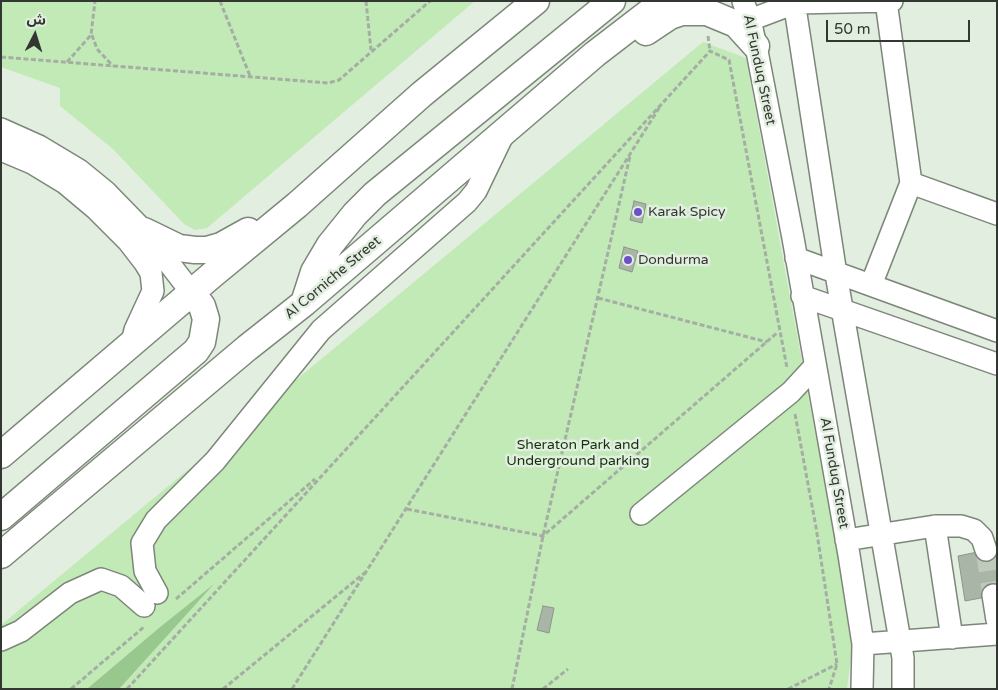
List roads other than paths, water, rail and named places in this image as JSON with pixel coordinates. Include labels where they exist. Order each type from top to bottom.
[{"type":"main road","points":[[304,303],[314,272],[330,245],[355,214],[375,194],[612,1]]},
{"type":"main road","name":"Al Corniche Street","points":[[1,555],[247,348],[304,303],[595,54],[664,1]]},
{"type":"main road","points":[[1,455],[132,342],[297,205],[422,94],[530,4]]},
{"type":"main road","points":[[595,54],[622,46],[670,16],[695,11],[722,16],[736,24],[756,46]]},
{"type":"main road","points":[[144,231],[179,248],[207,250],[230,241],[297,205]]},
{"type":"main road","points":[[1,517],[196,351],[202,342],[206,319],[202,306],[192,293]]},
{"type":"street","points":[[747,11],[796,2],[892,1]]},
{"type":"street","points":[[796,2],[797,31],[836,274],[903,658],[903,689]]},
{"type":"street","points":[[871,285],[911,183],[886,2]]},
{"type":"street","name":"Al Funduq Street","points":[[747,11],[756,46],[796,258],[846,540],[863,644],[862,689]]},
{"type":"street","points":[[1,129],[22,137],[79,170],[106,192],[144,231],[192,293]]},
{"type":"street","points":[[1,640],[21,631],[70,593],[101,579],[121,586],[156,605],[146,570],[142,543],[156,520],[215,461],[321,330],[468,202],[476,191],[503,134]]},
{"type":"street","points":[[1,150],[32,163],[65,183],[96,209],[128,241],[145,263],[151,273],[153,291],[134,330],[132,342]]},
{"type":"street","points":[[911,183],[997,214]]},
{"type":"street","points":[[796,258],[836,274],[997,330]]},
{"type":"street","points":[[802,296],[997,364]]},
{"type":"street","points":[[641,514],[791,392],[814,367]]},
{"type":"street","points":[[935,526],[952,638]]},
{"type":"street","points":[[846,540],[935,526],[961,526],[974,530],[982,538],[986,550]]},
{"type":"street","points":[[993,595],[997,620]]},
{"type":"street","points":[[863,644],[997,634]]},
{"type":"tunnel","points":[[986,550],[993,595]]},
{"type":"place","name":"Karak Spicy","points":[[638,212]]},
{"type":"place","name":"Dondurma","points":[[628,260]]},
{"type":"park label","name":"Sheraton Park and Underground parking","points":[[578,454]]}]
